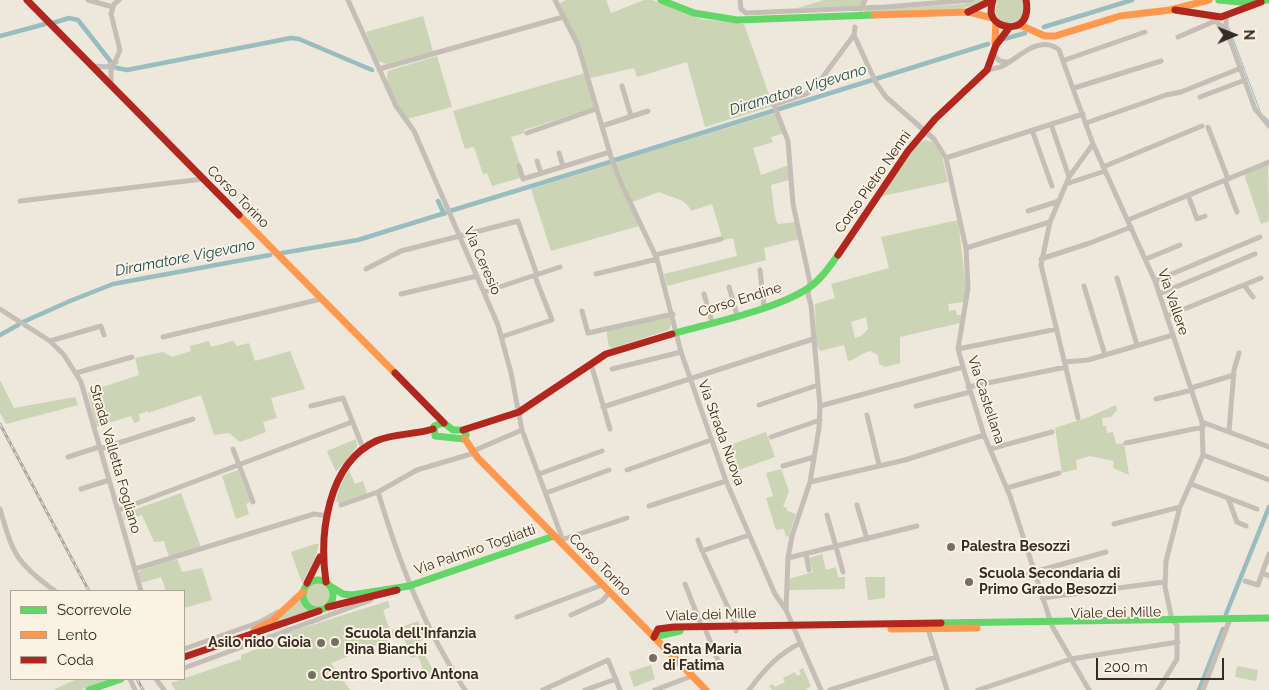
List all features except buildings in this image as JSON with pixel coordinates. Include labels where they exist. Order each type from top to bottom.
[{"type":"main road","name":"Corso Torino","points":[[26,0],[444,423]]},
{"type":"main road","points":[[660,0],[694,13],[737,20],[968,12],[995,20],[1009,28],[1020,24],[1028,15]]},
{"type":"main road","points":[[968,12],[993,0]]},
{"type":"main road","name":"Corso Pietro Nenni","points":[[808,289],[826,272],[908,151],[924,132],[987,70],[996,45],[995,20],[991,8],[993,0]]},
{"type":"main road","points":[[1026,0],[1028,15],[1037,31]]},
{"type":"main road","points":[[1020,24],[1044,36],[1055,36],[1120,16],[1170,10],[1205,0],[1203,8],[1206,16]]},
{"type":"main road","points":[[1221,0],[1265,1]]},
{"type":"main road","points":[[1221,0],[1227,6],[1226,16]]},
{"type":"main road","points":[[1170,10],[1206,16],[1226,16],[1265,1]]},
{"type":"main road","name":"Corso Pietro Nenni","points":[[996,45],[1009,28]]},
{"type":"main road","name":"Corso Endine","points":[[400,436],[457,440],[519,412],[591,364],[616,350],[764,308],[808,289]]},
{"type":"main road","points":[[432,412],[434,434],[437,438]]},
{"type":"main road","points":[[323,550],[305,589],[307,606],[325,610],[333,597],[322,566],[323,550],[328,516],[339,477],[364,448],[376,441],[420,434],[444,423],[452,430],[465,435]]},
{"type":"main road","name":"Corso Torino","points":[[465,435],[474,454]]},
{"type":"main road","name":"Corso Torino","points":[[457,440],[474,454],[706,690]]},
{"type":"main road","name":"Via Palmiro Togliatti","points":[[247,635],[559,540]]},
{"type":"main road","points":[[185,657],[247,635],[273,620],[312,581],[328,584]]},
{"type":"main road","name":"Via Palmiro Togliatti","points":[[328,584],[343,594],[352,595],[407,586]]},
{"type":"main road","name":"Viale dei Mille","points":[[654,637],[675,632],[704,629],[1227,621],[1269,618]]},
{"type":"main road","name":"Viale dei Mille","points":[[1227,621],[1269,623]]},
{"type":"main road","name":"Viale dei Mille","points":[[795,627],[928,629],[1051,624]]},
{"type":"main road","points":[[89,690],[118,680]]},
{"type":"street","points":[[88,0],[113,7]]},
{"type":"street","points":[[102,75],[116,62],[120,50],[111,14],[113,7],[119,0]]},
{"type":"street","name":"Via Ceresio","points":[[348,0],[396,106],[414,131],[484,292],[501,337],[522,430],[546,493],[559,540]]},
{"type":"street","name":"Via Strada Nuova","points":[[555,0],[578,45],[596,110],[623,187],[656,257],[678,332],[681,352],[726,481],[776,594],[795,627],[821,690]]},
{"type":"street","points":[[740,0],[741,10],[746,13],[861,8],[970,0]]},
{"type":"street","points":[[861,8],[865,0]]},
{"type":"street","points":[[1206,16],[1226,29]]},
{"type":"street","points":[[1226,16],[1226,29],[1255,109],[1269,126]]},
{"type":"street","points":[[379,69],[563,17]]},
{"type":"street","points":[[1178,37],[1215,21]]},
{"type":"street","points":[[786,610],[788,558],[792,536],[810,482],[820,420],[820,406],[808,289],[810,282],[793,204],[791,155],[776,109],[806,94],[816,86],[854,35],[855,27]]},
{"type":"street","points":[[987,70],[1003,66],[1031,48],[1045,44],[1055,46],[1065,60],[1145,32]]},
{"type":"street","name":"Via Castellana","points":[[854,35],[874,80],[895,107],[934,139],[946,158],[966,248],[968,288],[958,350],[984,435],[1007,488],[1051,624],[1089,690]]},
{"type":"street","points":[[993,55],[1000,61],[1007,62]]},
{"type":"street","name":"Via Vallere","points":[[1065,60],[1093,144],[1155,281],[1202,424],[1203,455],[1180,507],[1169,544],[1164,582],[1178,642],[1177,659],[1158,690]]},
{"type":"street","points":[[1074,88],[1162,61]]},
{"type":"street","points":[[93,66],[109,69]]},
{"type":"street","points":[[1086,123],[1166,95],[1181,92],[1241,68]]},
{"type":"street","points":[[109,69],[111,84]]},
{"type":"street","points":[[1200,97],[1245,80]]},
{"type":"street","points":[[622,86],[631,116]]},
{"type":"street","points":[[527,132],[596,110]]},
{"type":"street","points":[[602,126],[648,111]]},
{"type":"street","points":[[946,158],[1083,114]]},
{"type":"street","points":[[1051,124],[1069,178]]},
{"type":"street","points":[[1066,184],[1205,127],[1237,212]]},
{"type":"street","points":[[1032,130],[1052,186]]},
{"type":"street","points":[[1078,418],[1041,265],[1050,222],[1066,184],[1093,144]]},
{"type":"street","points":[[518,166],[523,179],[610,152]]},
{"type":"street","points":[[559,153],[563,166]]},
{"type":"street","points":[[537,161],[541,174]]},
{"type":"street","points":[[1128,220],[1269,162]]},
{"type":"street","points":[[20,201],[203,179]]},
{"type":"street","points":[[1188,195],[1197,219],[1205,216]]},
{"type":"street","points":[[1028,211],[1059,201]]},
{"type":"street","points":[[366,269],[401,251],[459,235],[518,222],[554,327]]},
{"type":"street","points":[[966,248],[1050,222]]},
{"type":"street","points":[[1042,259],[1131,227]]},
{"type":"street","points":[[1155,281],[1260,237]]},
{"type":"street","points":[[596,274],[721,239]]},
{"type":"street","points":[[1146,259],[1180,245]]},
{"type":"street","points":[[1159,294],[1255,254]]},
{"type":"street","points":[[484,292],[537,277],[560,267]]},
{"type":"street","points":[[760,270],[764,308]]},
{"type":"street","points":[[401,294],[477,276]]},
{"type":"street","points":[[1117,278],[1136,346]]},
{"type":"street","points":[[1166,316],[1261,278]]},
{"type":"street","points":[[1244,285],[1253,297]]},
{"type":"street","points":[[1084,286],[1105,355]]},
{"type":"street","points":[[729,287],[737,315]]},
{"type":"street","points":[[704,294],[712,322]]},
{"type":"street","points":[[163,337],[321,299]]},
{"type":"street","name":"Strada Valletta Fogliano","points":[[0,309],[50,341],[64,355],[76,373],[86,393],[141,590]]},
{"type":"street","points":[[582,311],[588,333],[673,314]]},
{"type":"street","points":[[501,337],[552,320]]},
{"type":"street","points":[[50,341],[101,326],[104,335]]},
{"type":"street","points":[[958,350],[1057,329]]},
{"type":"street","points":[[916,406],[969,389],[1088,360],[1173,335]]},
{"type":"street","points":[[604,407],[813,339]]},
{"type":"street","points":[[612,369],[681,352]]},
{"type":"street","points":[[1230,432],[1234,375],[1238,353]]},
{"type":"street","points":[[76,373],[132,358]]},
{"type":"street","points":[[591,364],[610,430]]},
{"type":"street","points":[[820,406],[963,367]]},
{"type":"street","points":[[1156,399],[1234,375]]},
{"type":"street","points":[[759,405],[818,385]]},
{"type":"street","points":[[311,406],[343,398],[364,448]]},
{"type":"street","points":[[867,415],[879,465]]},
{"type":"street","points":[[68,457],[193,419]]},
{"type":"street","points":[[771,437],[820,420]]},
{"type":"street","points":[[118,510],[212,477],[239,464],[352,422]]},
{"type":"street","points":[[1126,443],[1202,424],[1230,432],[1269,447]]},
{"type":"street","points":[[341,505],[378,492],[417,470],[474,454],[522,430]]},
{"type":"street","points":[[990,449],[1052,432]]},
{"type":"street","points":[[810,482],[905,460],[984,435]]},
{"type":"street","points":[[627,470],[711,440]]},
{"type":"street","points":[[233,449],[253,502]]},
{"type":"street","points":[[539,474],[602,451]]},
{"type":"street","points":[[1203,455],[1269,480]]},
{"type":"street","points":[[783,466],[814,457]]},
{"type":"street","points":[[546,493],[609,470]]},
{"type":"street","points":[[1007,488],[1059,473]]},
{"type":"street","points":[[81,490],[109,480]]},
{"type":"street","points":[[649,506],[726,481]]},
{"type":"street","points":[[1191,484],[1257,509]]},
{"type":"street","points":[[378,492],[407,586],[465,690]]},
{"type":"street","points":[[1228,498],[1237,522],[1246,526]]},
{"type":"street","points":[[857,505],[867,539]]},
{"type":"street","points":[[1114,524],[1180,507]]},
{"type":"street","points":[[0,509],[12,547],[18,558],[26,570],[54,590]]},
{"type":"street","points":[[135,569],[314,514],[328,516]]},
{"type":"street","points":[[827,515],[843,572]]},
{"type":"street","points":[[559,540],[627,518]]},
{"type":"street","points":[[788,558],[917,526]]},
{"type":"street","points":[[698,540],[702,551],[749,535]]},
{"type":"street","points":[[996,574],[1034,574],[1106,552]]},
{"type":"street","points":[[806,554],[810,570]]},
{"type":"street","points":[[1245,581],[1258,585],[1269,554]]},
{"type":"street","points":[[704,555],[736,629]]},
{"type":"street","points":[[1262,573],[1269,576]]},
{"type":"street","points":[[1042,598],[1164,582]]},
{"type":"street","points":[[685,584],[720,666]]},
{"type":"street","points":[[517,617],[573,594],[602,585]]},
{"type":"street","points":[[571,614],[602,601],[610,592]]},
{"type":"street","points":[[185,648],[260,622],[288,607]]},
{"type":"street","points":[[185,668],[325,610]]},
{"type":"street","points":[[1203,690],[1227,621]]},
{"type":"street","points":[[928,629],[947,690]]},
{"type":"street","points":[[978,690],[1071,659],[1178,642]]},
{"type":"street","points":[[749,690],[774,661],[788,649],[801,643]]},
{"type":"street","points":[[830,690],[936,658]]},
{"type":"street","points":[[543,690],[608,660],[620,690]]},
{"type":"street","points":[[655,690],[692,676]]},
{"type":"street","points":[[586,690],[616,679]]},
{"type":"street","points":[[157,680],[164,690]]},
{"type":"street","points":[[160,683],[164,680]]},
{"type":"green space","points":[[566,0],[606,0],[611,13],[644,0],[652,0],[701,19],[744,24],[773,106],[705,127],[687,62],[637,77],[634,68],[590,78],[584,56],[558,4]]},
{"type":"green space","points":[[824,0],[863,0],[860,6],[797,8]]},
{"type":"green space","points":[[974,0],[987,0],[973,6],[942,11],[910,13],[864,12],[864,10],[964,4]]},
{"type":"green space","points":[[997,0],[1024,0],[1025,16],[1019,23],[1005,24],[995,14]]},
{"type":"green space","points":[[423,16],[433,51],[387,64],[378,61],[366,32]]},
{"type":"green space","points":[[437,56],[452,107],[407,119],[390,89],[387,77],[388,71]]},
{"type":"green space","points":[[585,73],[594,108],[524,130],[525,133],[511,137],[520,164],[517,165],[520,178],[492,186],[487,173],[483,174],[474,147],[465,149],[453,111]]},
{"type":"green space","points":[[776,113],[784,133],[771,137],[773,142],[753,148],[761,175],[789,165],[789,180],[771,185],[773,206],[778,224],[795,222],[799,239],[764,248],[766,260],[667,286],[664,274],[737,256],[733,238],[723,240],[712,204],[691,211],[686,203],[659,192],[632,202],[616,162]]},
{"type":"green space","points":[[925,140],[933,142],[942,156],[948,182],[882,196],[917,144]]},
{"type":"green space","points":[[612,164],[639,226],[551,251],[531,189]]},
{"type":"green space","points":[[1268,164],[1269,221],[1261,224],[1244,174]]},
{"type":"green space","points":[[958,220],[966,288],[964,302],[948,304],[949,311],[956,310],[957,315],[961,315],[960,323],[900,337],[900,363],[885,367],[879,364],[878,355],[870,351],[848,361],[844,345],[820,351],[816,343],[815,304],[835,298],[831,284],[889,268],[881,237]],"holes":[[[866,317],[868,329],[861,336],[855,338],[851,322]]]},
{"type":"green space","points":[[669,315],[671,325],[669,330],[613,348],[609,347],[606,329]]},
{"type":"green space","points":[[209,341],[211,347],[233,341],[237,346],[249,343],[255,361],[290,351],[305,389],[271,398],[277,418],[263,422],[266,432],[240,442],[229,433],[214,435],[201,395],[148,413],[148,411],[139,414],[140,421],[134,423],[131,416],[96,427],[88,392],[139,375],[135,358],[163,352],[172,357],[191,351],[190,346]]},
{"type":"green space","points":[[0,380],[14,408],[75,397],[78,405],[6,424],[0,413]]},
{"type":"green space","points":[[1116,405],[1117,410],[1111,417],[1102,418],[1103,426],[1106,426],[1107,433],[1113,432],[1116,444],[1124,443],[1129,475],[1113,468],[1114,461],[1090,456],[1076,460],[1077,469],[1062,473],[1055,428],[1089,417]]},
{"type":"green space","points":[[766,432],[775,457],[736,471],[727,446]]},
{"type":"green space","points":[[356,439],[357,447],[336,472],[327,451]]},
{"type":"green space","points":[[781,469],[789,491],[783,507],[787,508],[787,511],[796,514],[789,536],[786,537],[784,529],[776,530],[766,498],[773,496],[766,473]]},
{"type":"green space","points":[[238,470],[250,502],[246,504],[249,514],[236,519],[222,476]]},
{"type":"green space","points":[[349,470],[355,484],[363,481],[367,494],[339,503],[336,501],[340,486]]},
{"type":"green space","points":[[181,493],[201,547],[169,557],[164,541],[154,542],[142,515],[124,520],[123,514]]},
{"type":"green space","points":[[319,544],[315,559],[302,583],[291,552]]},
{"type":"green space","points":[[822,554],[826,570],[836,567],[838,577],[845,577],[845,589],[787,590],[789,579],[813,572],[809,558]]},
{"type":"green space","points":[[177,559],[182,572],[202,568],[212,600],[185,608],[185,590],[166,590],[161,577],[141,583],[138,573],[141,570]]},
{"type":"green space","points":[[865,577],[885,577],[885,598],[868,600]]},
{"type":"green space","points":[[318,583],[323,584],[329,590],[329,600],[323,606],[318,607],[313,606],[307,600],[306,595],[307,590],[313,584]]},
{"type":"green space","points":[[301,597],[306,608],[311,612],[278,625],[274,622]]},
{"type":"green space","points":[[388,601],[390,607],[383,610],[390,631],[418,621],[421,627],[331,663],[350,690],[175,690],[171,683],[185,680],[185,678],[241,659],[241,655],[275,642],[280,635]]},
{"type":"green space","points":[[426,630],[430,636],[420,641],[419,644],[435,674],[426,677],[418,656],[411,658],[404,638]]},
{"type":"green space","points":[[651,665],[655,679],[634,687],[629,672]]},
{"type":"green space","points":[[1237,666],[1258,670],[1256,681],[1235,677]]},
{"type":"green space","points":[[803,668],[811,686],[805,690],[772,690],[769,686],[773,684],[775,687],[785,682],[783,678],[795,672],[797,676],[801,674],[799,670]]},
{"type":"green space","points":[[75,680],[109,680],[80,690],[53,690]]},
{"type":"waterway","name":"Diramatore Vigevano","points":[[1044,27],[1132,0]]},
{"type":"waterway","points":[[53,23],[69,18],[78,20],[111,62]]},
{"type":"waterway","points":[[0,36],[45,24]]},
{"type":"waterway","points":[[1229,28],[1260,111]]},
{"type":"waterway","name":"Diramatore Vigevano","points":[[1004,39],[1025,33]]},
{"type":"waterway","points":[[117,68],[127,70],[291,38],[299,39],[372,70]]},
{"type":"waterway","name":"Diramatore Vigevano","points":[[615,160],[988,44]]},
{"type":"waterway","points":[[1264,116],[1269,121]]},
{"type":"waterway","name":"Diramatore Vigevano","points":[[450,211],[610,162]]},
{"type":"waterway","points":[[438,201],[444,214]]},
{"type":"waterway","name":"Diramatore Vigevano","points":[[282,253],[358,240],[445,213]]},
{"type":"waterway","name":"Diramatore Vigevano","points":[[23,322],[113,284],[270,255]]},
{"type":"waterway","name":"Diramatore Vigevano","points":[[0,335],[18,325]]},
{"type":"waterway","points":[[1226,614],[1269,507]]},
{"type":"waterway","points":[[1199,690],[1223,629]]},
{"type":"railway","points":[[0,424],[88,590]]},
{"type":"railway","points":[[138,680],[143,690]]},
{"type":"traffic: fast","points":[[661,0],[694,13],[737,20],[874,15]]},
{"type":"traffic: fast","points":[[1219,0],[1241,2],[1268,0]]},
{"type":"traffic: fast","points":[[672,334],[760,310],[793,297],[816,282],[838,255]]},
{"type":"traffic: fast","points":[[444,423],[453,430],[463,430],[466,434],[465,439],[435,436],[434,426],[444,423]]},
{"type":"traffic: fast","points":[[330,586],[343,594],[352,595],[409,586],[554,536]]},
{"type":"traffic: fast","points":[[318,580],[329,584],[333,595],[329,606],[318,610],[307,606],[303,595],[307,584],[318,580]]},
{"type":"traffic: fast","points":[[941,623],[1269,618]]},
{"type":"traffic: fast","points":[[654,637],[680,631]]},
{"type":"traffic: fast","points":[[89,690],[118,680]]},
{"type":"traffic: slow","points":[[1020,25],[1045,36],[1055,36],[1120,16],[1170,10],[1209,0]]},
{"type":"traffic: slow","points":[[874,15],[968,12],[993,18]]},
{"type":"traffic: slow","points":[[995,42],[996,21]]},
{"type":"traffic: slow","points":[[239,215],[395,373]]},
{"type":"traffic: slow","points":[[465,439],[477,457],[706,690]]},
{"type":"traffic: slow","points":[[254,630],[273,620],[303,592]]},
{"type":"traffic: slow","points":[[891,629],[977,628]]},
{"type":"traffic: jam","points":[[27,0],[239,215]]},
{"type":"traffic: jam","points":[[968,12],[992,0]]},
{"type":"traffic: jam","points":[[993,0],[991,12],[993,18],[998,23],[1012,27],[1019,25],[1024,20],[1027,12],[1026,0]]},
{"type":"traffic: jam","points":[[1175,10],[1221,17],[1261,2]]},
{"type":"traffic: jam","points":[[838,255],[908,151],[935,119],[987,70],[996,45],[1009,28]]},
{"type":"traffic: jam","points":[[463,430],[519,412],[606,354],[672,334]]},
{"type":"traffic: jam","points":[[395,373],[444,423]]},
{"type":"traffic: jam","points":[[326,582],[324,563],[326,523],[330,502],[337,483],[347,466],[359,452],[376,441],[433,429]]},
{"type":"traffic: jam","points":[[307,583],[320,557]]},
{"type":"traffic: jam","points":[[328,607],[397,590]]},
{"type":"traffic: jam","points":[[185,657],[319,611]]},
{"type":"traffic: jam","points":[[654,637],[658,629],[674,627],[941,623]]},
{"type":"place","name":"Palestra Besozzi","points":[[951,547]]},
{"type":"place","name":"Scuola Secondaria di Primo Grado Besozzi","points":[[969,582]]},
{"type":"place","name":"Scuola dell'Infanzia Rina Bianchi","points":[[335,642]]},
{"type":"place","name":"Asilo nido Gioia","points":[[321,643]]},
{"type":"place","name":"Santa Maria di Fatima","points":[[653,658]]},
{"type":"place","name":"Centro Sportivo Antona","points":[[312,675]]}]
